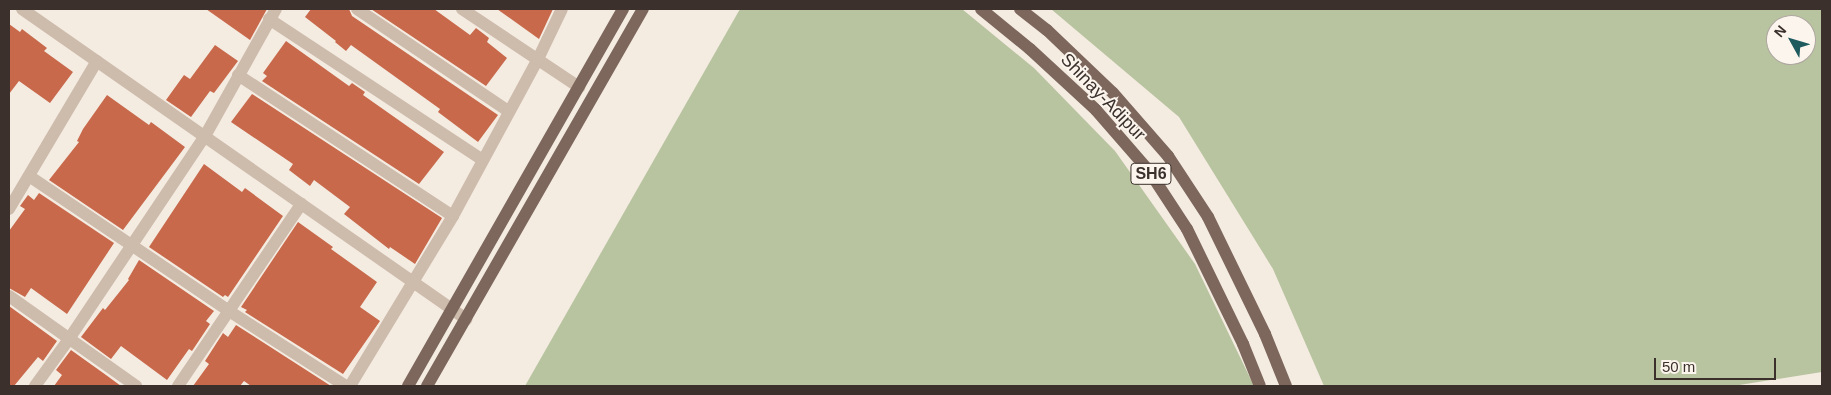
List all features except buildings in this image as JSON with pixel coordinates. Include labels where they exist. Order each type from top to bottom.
[{"type":"main road","points":[[408,386],[623,9]]},
{"type":"main road","points":[[428,386],[643,9]]},
{"type":"main road","name":"Shinay-Adipur","points":[[981,9],[1030,49],[1096,110],[1149,171],[1187,229],[1260,386]]},
{"type":"main road","name":"Shinay-Adipur","points":[[1020,9],[1047,30],[1113,93],[1168,156],[1208,217],[1265,334],[1286,386]]},
{"type":"street","points":[[22,9],[466,319]]},
{"type":"street","points":[[357,9],[508,111]]},
{"type":"street","points":[[462,9],[579,87]]},
{"type":"street","points":[[350,386],[453,216],[508,111],[538,59],[562,9]]},
{"type":"street","points":[[35,386],[69,339],[205,136],[272,14],[483,160]]},
{"type":"street","points":[[9,209],[97,60]]},
{"type":"street","points":[[238,75],[453,216]]},
{"type":"street","points":[[29,176],[229,311],[346,386]]},
{"type":"street","points":[[178,386],[301,204]]},
{"type":"street","points":[[9,296],[136,386]]},
{"type":"green space","points":[[740,9],[962,9],[1034,68],[1115,151],[1195,264],[1254,386],[525,386]]},
{"type":"green space","points":[[1051,9],[1822,9],[1822,372],[1733,386],[1324,386],[1273,269],[1179,117]]}]
